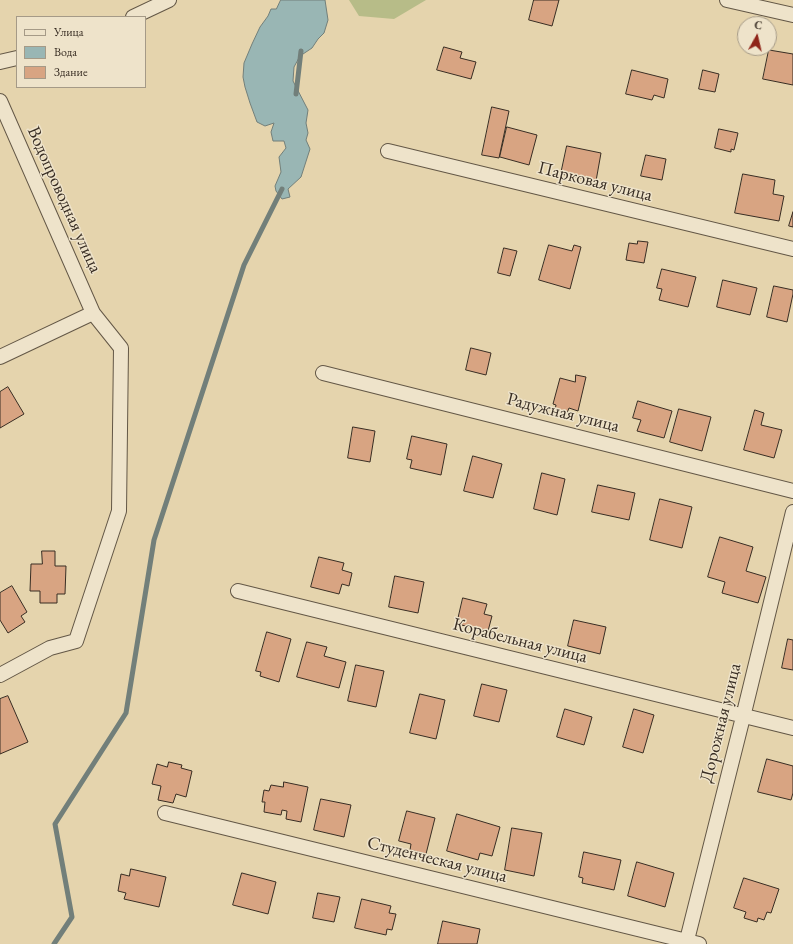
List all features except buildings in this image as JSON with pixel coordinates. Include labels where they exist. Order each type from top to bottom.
[{"type":"street","points":[[135,16],[170,0]]},
{"type":"street","points":[[727,0],[793,15]]},
{"type":"street","points":[[0,62],[16,58]]},
{"type":"street","name":"Водопроводная улица","points":[[0,101],[93,313],[121,348],[119,511],[76,641],[50,648],[0,675]]},
{"type":"street","name":"Парковая улица","points":[[388,151],[793,249]]},
{"type":"street","points":[[0,357],[93,313]]},
{"type":"street","name":"Радужная улица","points":[[323,373],[793,490]]},
{"type":"street","name":"Дорожная улица","points":[[690,943],[743,716],[793,512]]},
{"type":"street","name":"Корабельная улица","points":[[238,591],[793,728]]},
{"type":"street","name":"Студенческая улица","points":[[165,813],[690,943]]},
{"type":"green space","points":[[349,0],[426,0],[394,19],[359,16]]},
{"type":"water","points":[[281,0],[325,0],[328,20],[324,33],[312,48],[300,56],[294,67],[293,81],[308,110],[306,123],[308,133],[306,140],[310,149],[301,177],[288,189],[290,197],[282,199],[276,191],[275,186],[281,172],[279,157],[286,148],[284,141],[273,141],[271,132],[274,123],[265,126],[257,122],[243,77],[244,63],[260,27],[271,9],[276,9]]},
{"type":"waterway","points":[[296,94],[301,51]]},
{"type":"waterway","points":[[54,944],[72,917],[55,824],[126,713],[154,540],[244,265],[282,189]]}]
